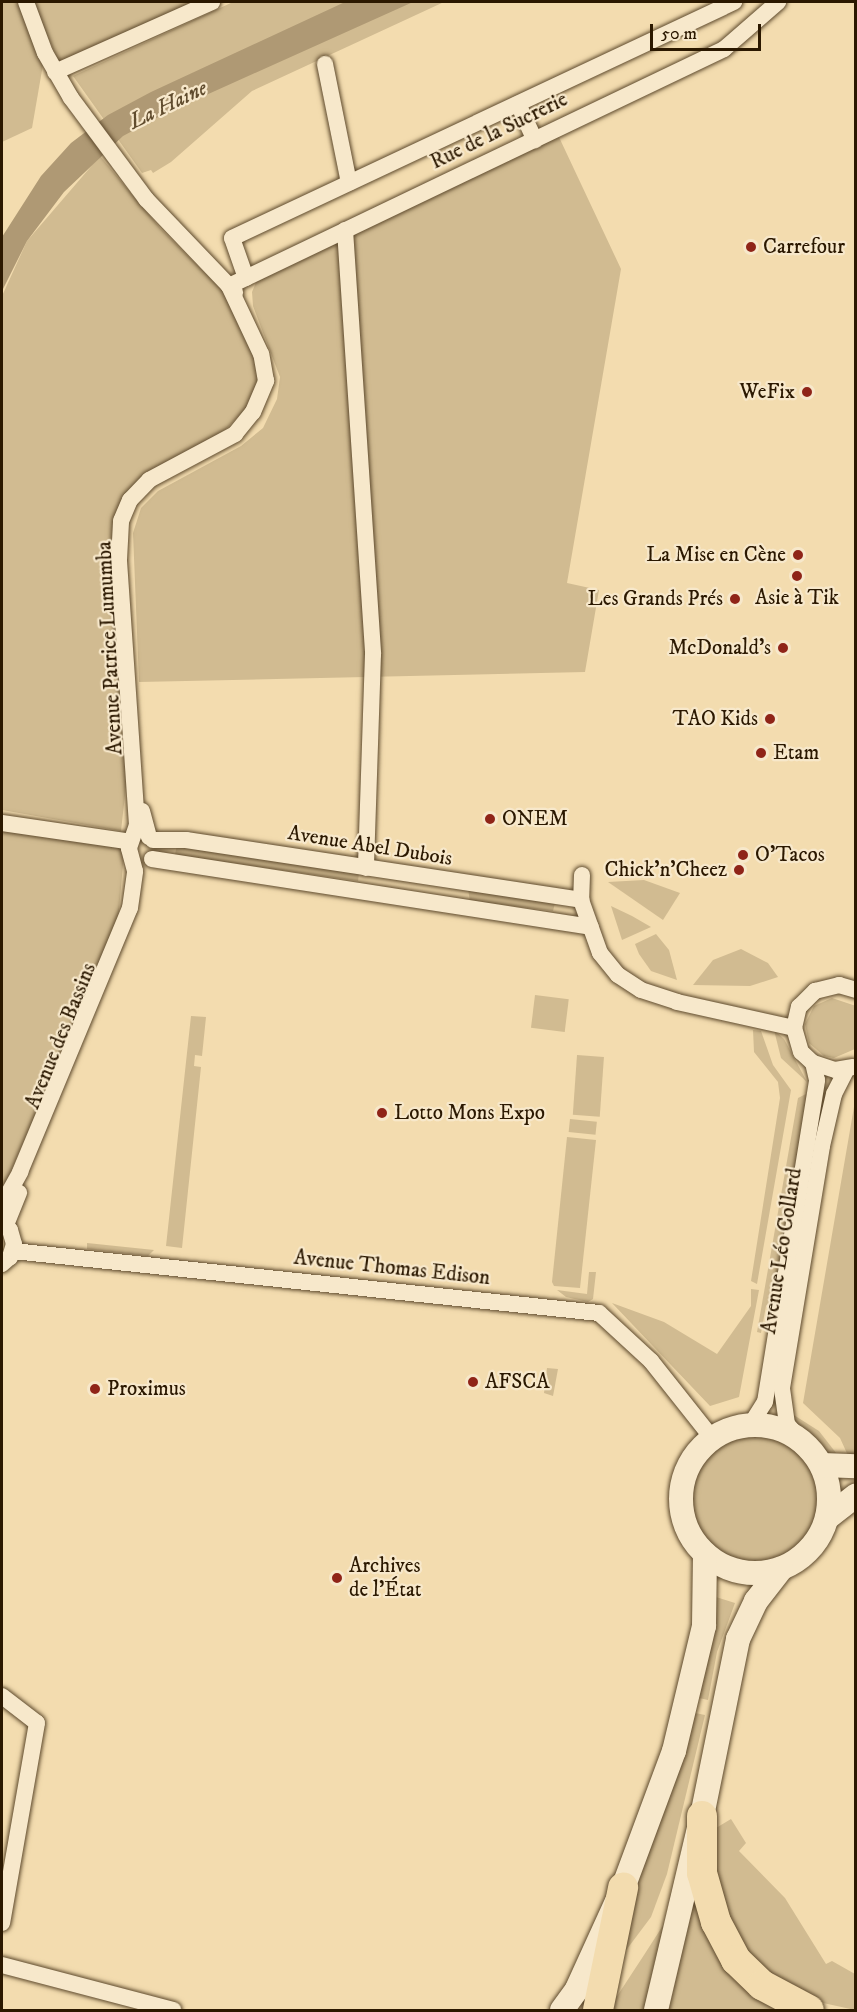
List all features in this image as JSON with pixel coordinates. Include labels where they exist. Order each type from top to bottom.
[{"type":"highway","points":[[702,1816],[702,1874],[716,1922],[736,1960],[762,1985],[808,2010]]},
{"type":"highway","points":[[598,2010],[623,1887]]},
{"type":"street","name":"Avenue Patrice Lumumba","points":[[26,2],[55,72],[84,117],[164,220],[229,286],[266,369],[266,381],[253,412],[235,434],[142,486],[125,508],[118,533],[137,825],[144,850]]},
{"type":"street","points":[[55,72],[212,2]]},
{"type":"street","points":[[246,278],[232,238],[735,2]]},
{"type":"street","name":"Rue de la Sucrerie","points":[[229,286],[724,49],[778,2]]},
{"type":"street","points":[[325,64],[350,183]]},
{"type":"street","points":[[518,104],[535,140]]},
{"type":"street","points":[[345,231],[373,654],[366,868]]},
{"type":"street","points":[[2,823],[144,850],[591,927]]},
{"type":"street","name":"Avenue Abel Dubois","points":[[144,850],[186,840],[581,900]]},
{"type":"street","name":"Avenue des Bassins","points":[[2,1205],[25,1161],[129,908],[134,878],[144,850]]},
{"type":"street","name":"Avenue des Bassins","points":[[13,1251],[13,1237],[4,1223],[94,1020],[136,910],[144,850]]},
{"type":"street","points":[[582,875],[581,900],[600,953],[614,971],[641,990],[794,1028]]},
{"type":"street","points":[[851,1067],[835,1071],[813,1063],[801,1052],[794,1028],[799,1007],[815,991],[839,985],[855,990]]},
{"type":"street","name":"Avenue Léo Collard","points":[[751,1424],[765,1402],[817,1080],[813,1063]]},
{"type":"street","name":"Avenue Léo Collard","points":[[800,1439],[787,1424],[782,1388],[822,1146],[834,1094],[851,1067]]},
{"type":"street","points":[[2,1264],[13,1251]]},
{"type":"street","name":"Avenue Thomas Edison","points":[[13,1251],[599,1313],[651,1361],[712,1438]]},
{"type":"street","points":[[781,1569],[741,1572],[705,1554],[686,1527],[681,1494],[690,1462],[712,1438],[751,1424],[777,1428],[800,1439],[822,1465],[828,1482],[827,1518]]},
{"type":"street","points":[[822,1465],[855,1466]]},
{"type":"street","points":[[656,2010],[702,1816],[738,1639],[752,1608],[781,1569],[810,1549],[827,1518],[855,1495]]},
{"type":"street","points":[[562,2010],[577,1989],[623,1887],[689,1699],[704,1626],[705,1554]]},
{"type":"street","points":[[2,1696],[36,1723],[2,1923]]},
{"type":"street","points":[[2,1965],[173,2010]]},
{"type":"shaded area","points":[[2,2],[26,2],[45,53],[32,128],[2,142]]},
{"type":"shaded area","points":[[33,2],[202,2],[60,65]]},
{"type":"shaded area","points":[[233,2],[444,2],[252,91],[171,162],[153,173],[151,170],[142,173],[73,76]]},
{"type":"shaded area","points":[[558,135],[621,269],[567,583],[599,590],[585,672],[139,682],[133,533],[141,508],[158,491],[241,446],[263,428],[277,399],[280,377],[253,306],[252,292],[257,280]]},
{"type":"shaded area","points":[[100,156],[160,228],[223,291],[253,349],[259,376],[247,408],[226,429],[124,498],[127,777],[121,831],[2,810],[2,296],[27,241]]},
{"type":"shaded area","points":[[2,823],[125,841],[118,922],[2,1192]]},
{"type":"shaded area","points":[[177,844],[359,873],[358,881],[175,855]]},
{"type":"shaded area","points":[[644,880],[680,893],[663,920],[608,882]]},
{"type":"shaded area","points":[[468,889],[555,903],[553,911],[470,901]]},
{"type":"shaded area","points":[[611,906],[632,916],[651,927],[622,940]]},
{"type":"shaded area","points":[[656,934],[669,950],[677,980],[651,971],[639,954],[635,944]]},
{"type":"shaded area","points":[[741,949],[768,963],[778,977],[750,986],[693,985],[713,960]]},
{"type":"shaded area","points":[[535,995],[569,999],[565,1032],[531,1028]]},
{"type":"shaded area","points":[[832,998],[856,1006],[855,1049],[834,1058],[824,1056],[809,1043],[805,1024],[814,1006]]},
{"type":"shaded area","points":[[191,1016],[206,1017],[202,1056],[195,1055],[194,1066],[201,1067],[182,1248],[166,1246]]},
{"type":"shaded area","points":[[753,1030],[761,1031],[773,1065],[791,1090],[757,1284],[751,1281],[780,1098],[778,1082],[754,1052]]},
{"type":"shaded area","points":[[774,1030],[784,1039],[807,1082],[781,1058]]},
{"type":"shaded area","points":[[577,1055],[604,1057],[600,1117],[573,1115]]},
{"type":"shaded area","points":[[808,1093],[774,1295],[766,1306],[761,1333],[757,1332],[798,1098]]},
{"type":"shaded area","points":[[855,1101],[855,1461],[850,1460],[840,1438],[803,1403]]},
{"type":"shaded area","points":[[570,1119],[597,1122],[595,1135],[569,1132]]},
{"type":"shaded area","points":[[567,1137],[596,1140],[580,1288],[554,1286],[552,1282]]},
{"type":"shaded area","points":[[87,1243],[154,1250],[148,1256],[87,1249]]},
{"type":"shaded area","points":[[589,1272],[596,1272],[593,1299],[588,1302],[566,1297],[557,1290],[587,1294]]},
{"type":"shaded area","points":[[751,1289],[759,1290],[739,1397],[710,1406],[612,1303],[664,1322],[717,1354],[751,1306]]},
{"type":"shaded area","points":[[547,1368],[558,1369],[553,1396],[544,1393]]},
{"type":"shaded area","points":[[789,1412],[819,1431],[840,1458],[833,1458],[805,1435]]},
{"type":"shaded area","points":[[755,1437],[779,1441],[800,1455],[814,1476],[818,1500],[814,1524],[800,1545],[779,1559],[755,1563],[731,1559],[710,1545],[696,1524],[692,1500],[696,1476],[710,1455],[731,1441]]},
{"type":"shaded area","points":[[716,1597],[735,1603],[717,1652],[708,1700],[699,1698],[712,1643]]},
{"type":"shaded area","points":[[695,1713],[705,1715],[667,1874],[651,1917],[615,1965],[622,1922]]},
{"type":"shaded area","points":[[731,1819],[746,1843],[739,1851],[785,1898],[826,1964],[832,1961],[855,1974],[855,2010],[805,1999],[757,1966],[732,1929],[716,1877],[716,1828]]},
{"type":"shaded area","points":[[694,1888],[779,2010],[669,2010]]},
{"type":"shaded area","points":[[671,1913],[651,2010],[608,2010],[644,1955]]},
{"type":"water","name":"La Haine","points":[[345,2],[413,2],[164,114],[123,136],[64,192],[27,241],[2,291],[2,237],[41,176],[71,143],[108,115],[151,92]]},
{"type":"place","name":"Carrefour","points":[[751,247]]},
{"type":"place","name":"WeFix","points":[[807,392]]},
{"type":"place","name":"La Mise en Cène","points":[[798,555]]},
{"type":"place","name":"Asie à Tik","points":[[797,576]]},
{"type":"place","name":"Les Grands Prés","points":[[735,599]]},
{"type":"place","name":"McDonald's","points":[[783,648]]},
{"type":"place","name":"TAO Kids","points":[[770,719]]},
{"type":"place","name":"Etam","points":[[761,753]]},
{"type":"place","name":"ONEM","points":[[490,819]]},
{"type":"place","name":"O'Tacos","points":[[743,855]]},
{"type":"place","name":"Chick'n'Cheez","points":[[739,870]]},
{"type":"place","name":"Lotto Mons Expo","points":[[382,1113]]},
{"type":"place","name":"AFSCA","points":[[473,1382]]},
{"type":"place","name":"Proximus","points":[[95,1389]]},
{"type":"place","name":"Archives de l'État","points":[[337,1578]]}]
